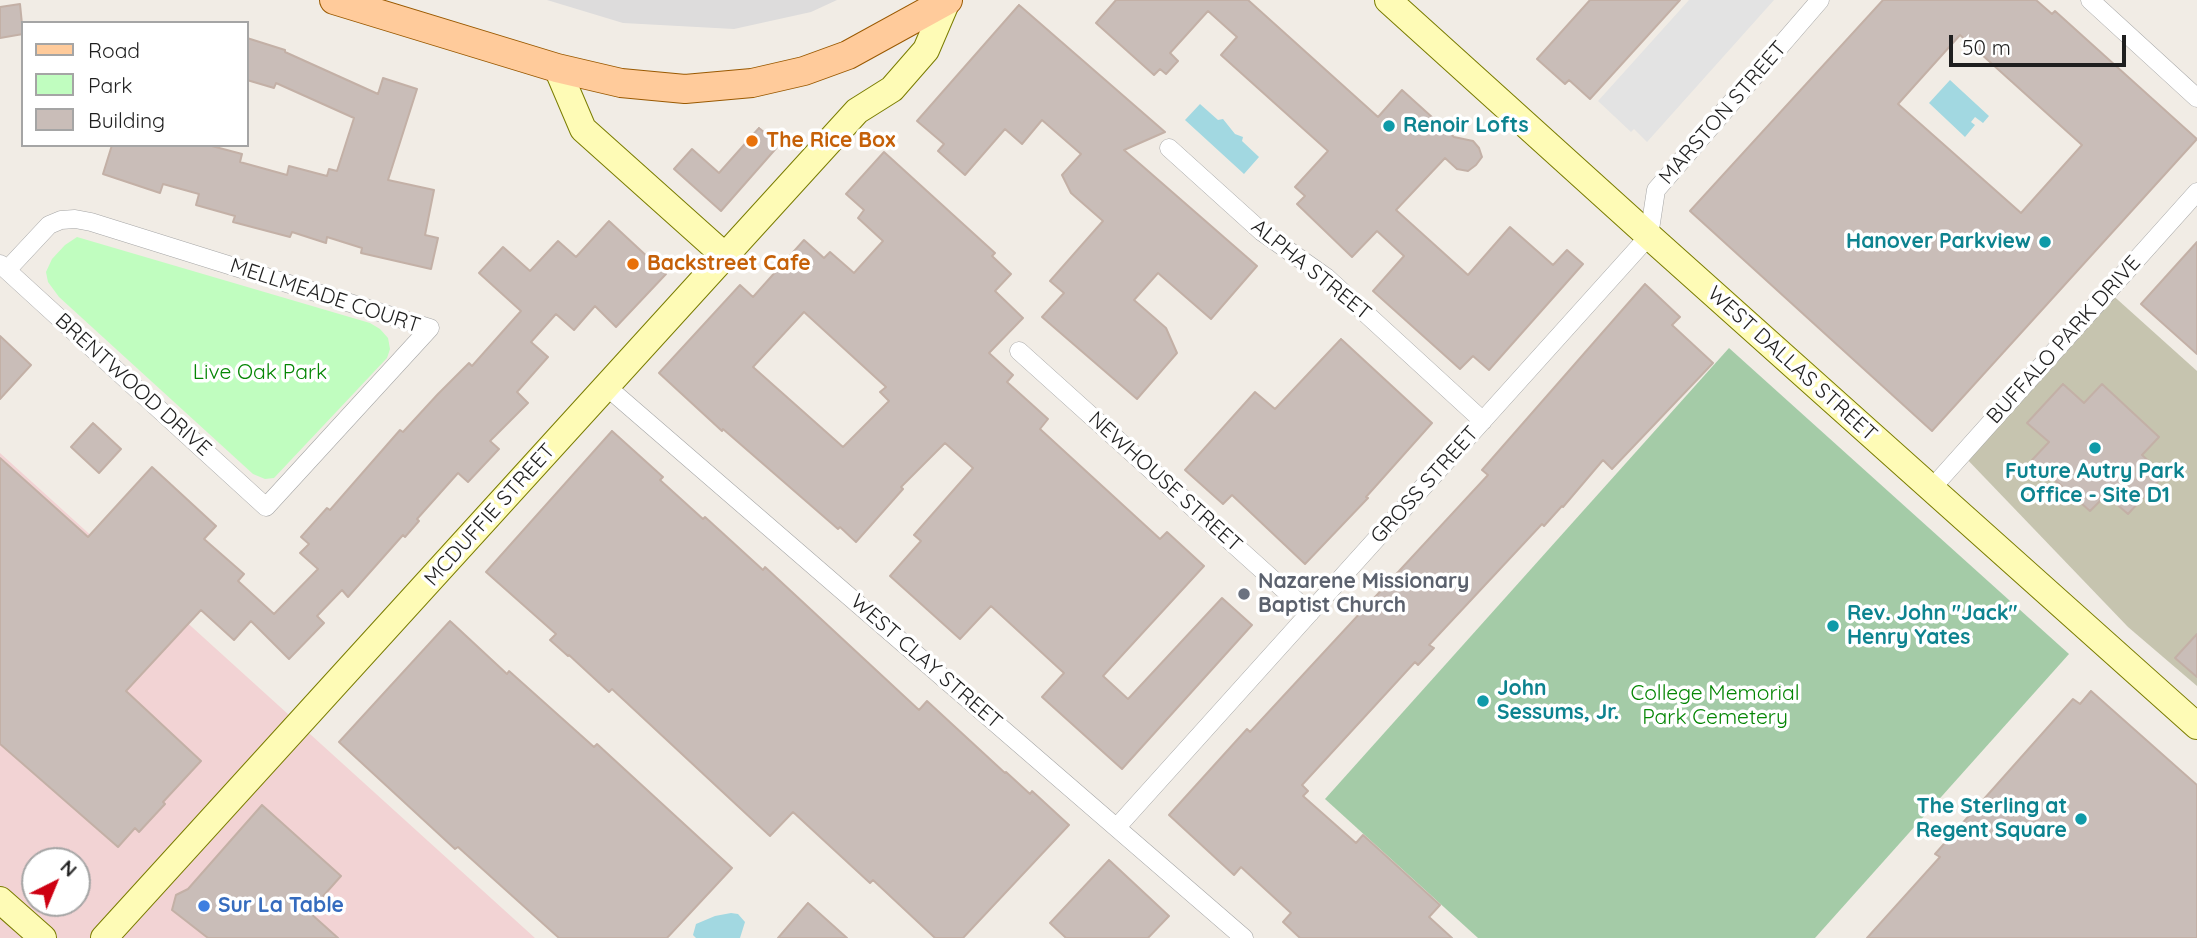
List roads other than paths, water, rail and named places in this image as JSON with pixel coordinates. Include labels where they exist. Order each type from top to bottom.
[{"type":"main road","points":[[334,0],[557,68],[621,83],[685,89],[752,83],[804,71],[848,55],[948,0]]},
{"type":"street","name":"MCDUFFIE STREET","points":[[104,938],[857,111],[892,89],[926,50],[948,0]]},
{"type":"street","name":"WEST DALLAS STREET","points":[[1388,0],[2197,726]]},
{"type":"street","name":"MARSTON STREET","points":[[1649,236],[1656,190],[1820,0]]},
{"type":"street","points":[[2090,0],[2197,98]]},
{"type":"street","points":[[557,68],[583,130],[726,257]]},
{"type":"street","name":"ALPHA STREET","points":[[1169,148],[1262,232],[1326,276],[1483,421]]},
{"type":"street","name":"BUFFALO PARK DRIVE","points":[[1932,488],[2197,191]]},
{"type":"street","name":"MELLMEADE COURT","points":[[3,267],[49,225],[61,220],[75,219],[430,328],[266,507]]},
{"type":"street","name":"GROSS STREET","points":[[1117,827],[1649,236]]},
{"type":"street","name":"BRENTWOOD DRIVE","points":[[3,267],[266,507]]},
{"type":"street","name":"NEWHOUSE STREET","points":[[1020,351],[1310,613]]},
{"type":"street","name":"WEST CLAY STREET","points":[[607,387],[1244,938]]},
{"type":"street","points":[[0,900],[43,938]]},
{"type":"water","points":[[1950,80],[1989,116],[1983,123],[1975,117],[1971,122],[1975,125],[1965,137],[1929,103]]},
{"type":"water","points":[[1200,104],[1218,120],[1223,119],[1235,134],[1243,137],[1242,141],[1259,157],[1244,174],[1185,120]]},
{"type":"water","points":[[731,913],[738,914],[745,922],[740,938],[696,938],[693,935],[696,924]]},
{"type":"place","name":"Renoir Lofts","points":[[1389,126]]},
{"type":"place","name":"The Rice Box","points":[[752,141]]},
{"type":"place","name":"Hanover Parkview","points":[[2045,242]]},
{"type":"place","name":"Backstreet Cafe","points":[[633,264]]},
{"type":"place","name":"Future Autry Park Office - Site D1","points":[[2095,448]]},
{"type":"place","name":"Nazarene Missionary Baptist Church","points":[[1244,594]]},
{"type":"place","name":"Rev. John \"Jack\" Henry Yates","points":[[1833,626]]},
{"type":"place","name":"John Sessums, Jr.","points":[[1483,701]]},
{"type":"place","name":"The Sterling at Regent Square","points":[[2081,819]]},
{"type":"place","name":"Sur La Table","points":[[204,906]]},
{"type":"park label","name":"Live Oak Park","points":[[260,373]]},
{"type":"park label","name":"College Memorial Park Cemetery","points":[[1715,706]]}]
